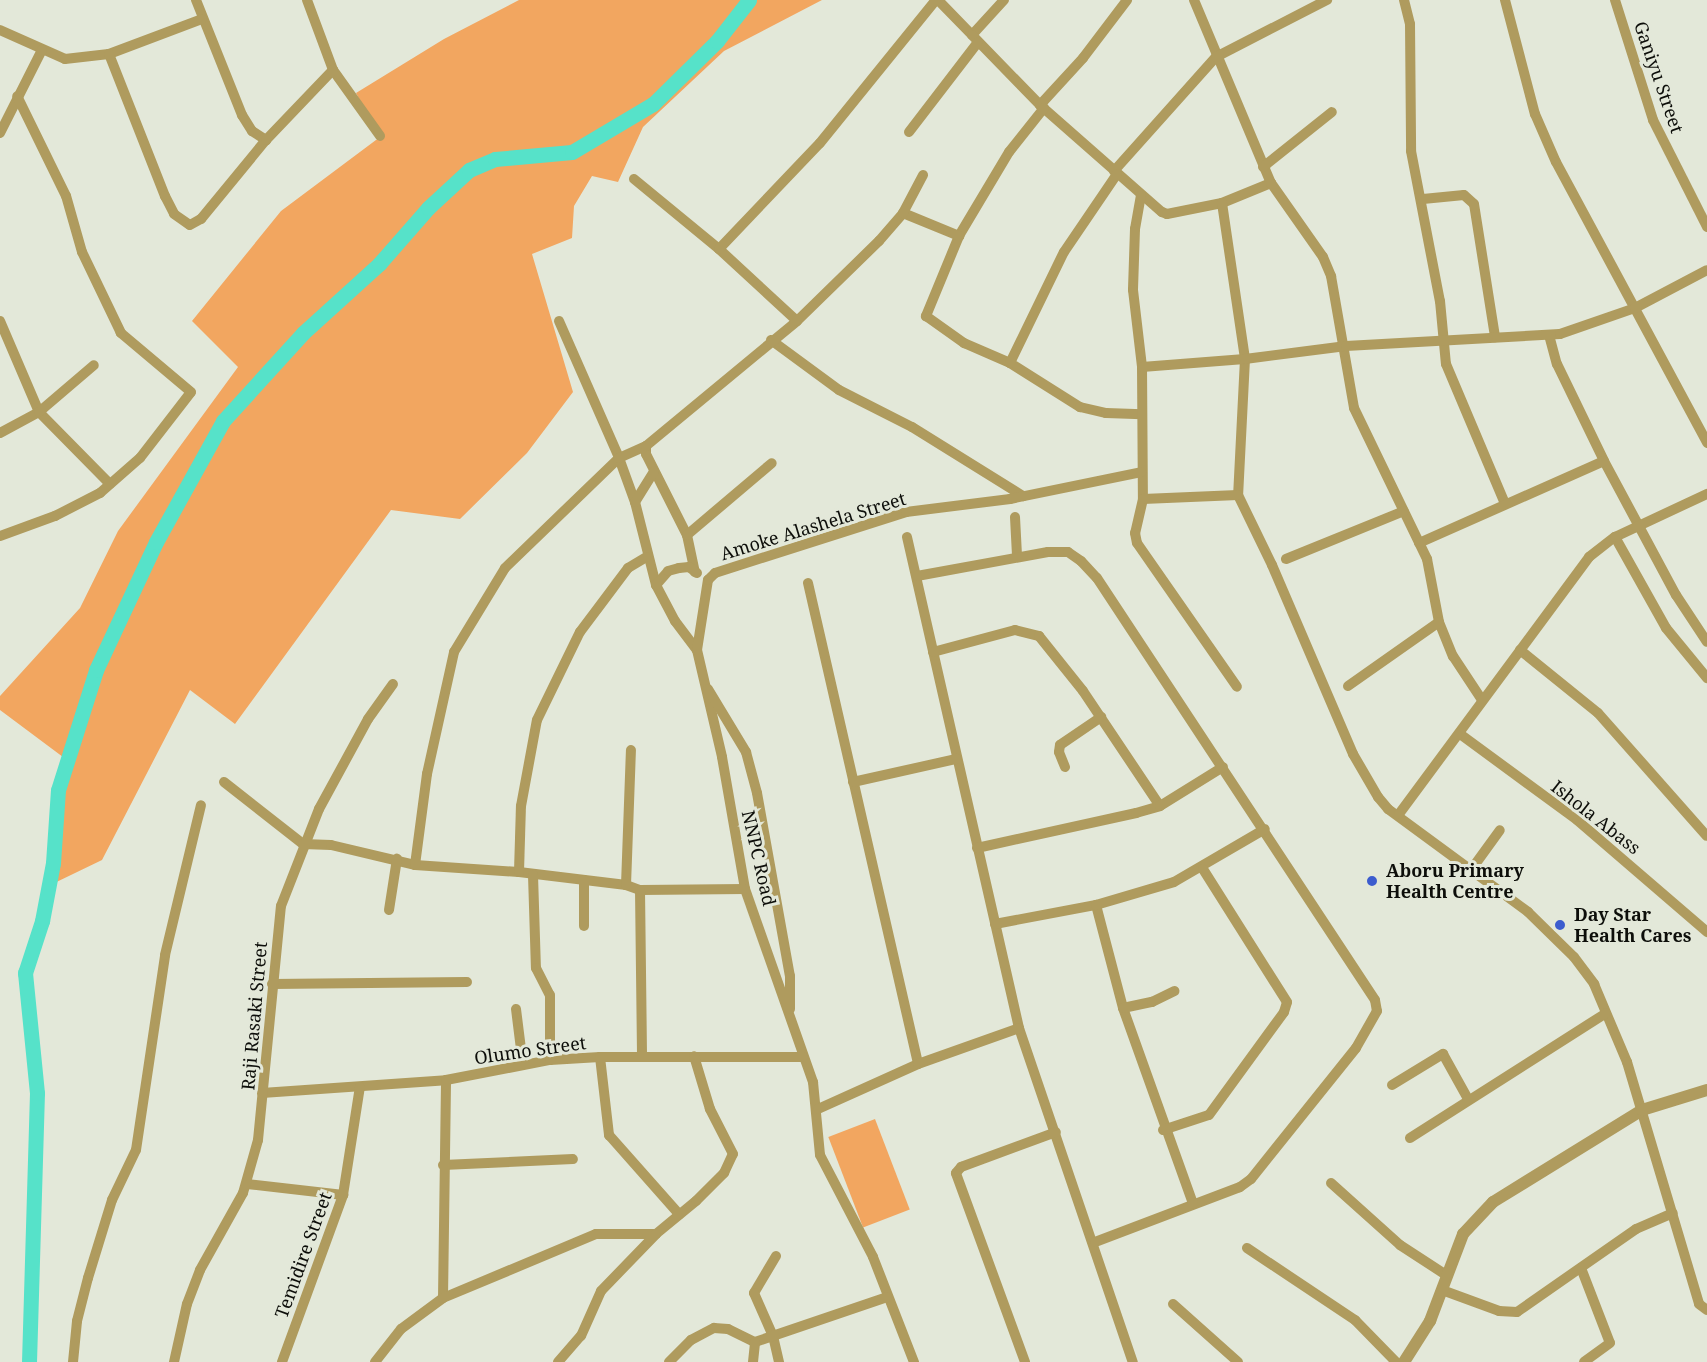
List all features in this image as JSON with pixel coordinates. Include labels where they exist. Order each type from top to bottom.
[{"type":"street","points":[[196,0],[202,20],[242,115],[252,131],[266,140]]},
{"type":"street","points":[[307,0],[333,70],[380,136]]},
{"type":"street","points":[[719,249],[820,143],[937,0],[1042,107],[1141,195],[1167,214],[1222,203],[1271,183]]},
{"type":"street","points":[[909,132],[1004,0]]},
{"type":"street","points":[[1127,0],[1009,152],[960,236],[926,316],[964,343],[1010,363],[1080,407],[1106,413],[1142,414]]},
{"type":"street","points":[[1194,0],[1263,167],[1271,183],[1323,257],[1331,276],[1346,346],[1354,408],[1431,570],[1439,622],[1453,656],[1482,700]]},
{"type":"street","points":[[1010,363],[1064,252],[1116,172],[1216,57],[1327,0]]},
{"type":"street","points":[[1404,0],[1410,24],[1411,151],[1423,199],[1445,340],[1446,364],[1453,386],[1505,504]]},
{"type":"street","points":[[1505,0],[1535,114],[1604,256],[1635,308],[1707,443]]},
{"type":"street","name":"Ganiyu Street","points":[[1615,0],[1653,120],[1707,227]]},
{"type":"street","points":[[0,30],[64,59],[109,54],[202,20]]},
{"type":"street","points":[[0,133],[42,50]]},
{"type":"street","points":[[109,54],[165,196],[181,222],[190,225],[201,219],[266,140],[333,70]]},
{"type":"street","points":[[0,536],[83,504],[110,484],[140,458],[191,390],[120,333],[81,252],[66,196],[17,96]]},
{"type":"street","points":[[1263,167],[1332,112]]},
{"type":"street","points":[[415,865],[446,685],[464,630],[517,554],[619,458],[646,446],[771,340],[797,321],[903,213],[923,175]]},
{"type":"street","points":[[634,179],[719,249],[797,321]]},
{"type":"street","points":[[1141,195],[1135,229],[1133,290],[1142,367],[1143,499],[1135,533],[1137,543],[1237,687]]},
{"type":"street","points":[[1423,199],[1464,195],[1474,204],[1495,337]]},
{"type":"street","points":[[1222,203],[1245,359],[1238,495],[1363,777],[1388,809],[1399,814],[1528,912],[1574,957],[1590,977],[1642,1110],[1699,1304],[1707,1310]]},
{"type":"street","points":[[903,213],[960,236]]},
{"type":"street","points":[[1142,367],[1245,359],[1346,346],[1550,335],[1635,308],[1707,270]]},
{"type":"street","points":[[0,321],[39,412],[110,484]]},
{"type":"street","name":"NNPC Road","points":[[560,321],[619,458],[635,502],[646,557],[656,585],[675,621],[697,650],[722,757],[745,889],[813,1082],[818,1109],[820,1155],[873,1257],[887,1298],[914,1362]]},
{"type":"street","points":[[1550,335],[1557,364],[1604,461],[1676,595],[1707,642]]},
{"type":"street","points":[[771,340],[839,390],[912,427],[1023,496]]},
{"type":"street","points":[[0,433],[39,412],[94,365]]},
{"type":"street","points":[[646,446],[654,471],[687,535],[695,572]]},
{"type":"street","points":[[1419,543],[1604,461]]},
{"type":"street","points":[[687,535],[772,463]]},
{"type":"street","points":[[635,502],[654,471]]},
{"type":"street","name":"Amoke Alashela Street","points":[[697,650],[708,580],[715,573],[790,547],[906,512],[1023,496],[1141,472]]},
{"type":"street","points":[[1399,814],[1460,735],[1482,700],[1589,557],[1615,537],[1707,494]]},
{"type":"street","points":[[1143,499],[1238,495]]},
{"type":"street","points":[[1286,559],[1404,511]]},
{"type":"street","points":[[1015,518],[1017,556]]},
{"type":"street","points":[[907,537],[1019,1028],[1095,1242],[1133,1362]]},
{"type":"street","points":[[1615,537],[1666,628],[1707,678]]},
{"type":"street","points":[[917,576],[1017,556],[1068,552],[1081,561],[1097,578],[1265,829],[1375,1000],[1377,1011],[1356,1048],[1251,1179],[1240,1187],[1095,1242]]},
{"type":"street","points":[[519,872],[521,806],[537,720],[580,632],[628,568],[646,557]]},
{"type":"street","points":[[656,585],[668,572],[679,567],[695,572],[708,580]]},
{"type":"street","points":[[808,583],[918,1064]]},
{"type":"street","points":[[1348,686],[1439,622]]},
{"type":"street","points":[[933,652],[1015,630],[1039,636],[1101,717],[1160,806]]},
{"type":"street","points":[[1520,650],[1598,713],[1707,836]]},
{"type":"street","name":"Raji Rasaki Street","points":[[174,1362],[187,1304],[200,1270],[247,1184],[258,1140],[281,906],[303,844],[352,747],[393,684]]},
{"type":"street","points":[[706,686],[746,752],[757,793],[790,976],[790,1016]]},
{"type":"street","points":[[1065,767],[1059,752],[1060,745],[1101,717]]},
{"type":"street","name":"Ishola Abass","points":[[1460,735],[1577,820],[1707,932]]},
{"type":"street","points":[[722,757],[738,742]]},
{"type":"street","points":[[626,885],[631,750]]},
{"type":"street","points":[[853,782],[956,759]]},
{"type":"street","points":[[977,848],[1073,830],[1160,806],[1223,767]]},
{"type":"street","points":[[224,782],[303,844],[331,845],[415,865],[519,872],[626,885],[640,890],[745,889]]},
{"type":"street","points":[[73,1362],[77,1321],[88,1278],[112,1200],[136,1150],[165,955],[201,804]]},
{"type":"street","points":[[995,924],[1095,905],[1174,882],[1203,869],[1265,829]]},
{"type":"street","points":[[1472,870],[1500,830]]},
{"type":"street","points":[[389,910],[397,859]]},
{"type":"street","points":[[1163,1130],[1209,1115],[1284,1012],[1287,1002],[1203,869]]},
{"type":"street","points":[[533,875],[536,968],[550,995],[550,1060]]},
{"type":"street","points":[[584,926],[585,880]]},
{"type":"street","points":[[640,890],[642,1054]]},
{"type":"street","points":[[1095,905],[1123,1008],[1163,1130],[1193,1204]]},
{"type":"street","points":[[272,984],[467,982]]},
{"type":"street","points":[[1123,1008],[1152,1002],[1175,991]]},
{"type":"street","points":[[516,1009],[523,1065]]},
{"type":"street","points":[[1410,1138],[1606,1013]]},
{"type":"street","points":[[818,1109],[918,1064],[1019,1028]]},
{"type":"street","name":"Olumo Street","points":[[262,1093],[446,1080],[550,1060],[600,1056],[642,1054],[803,1057]]},
{"type":"street","points":[[1392,1085],[1443,1054],[1468,1099]]},
{"type":"street","points":[[600,1056],[609,1135],[679,1214]]},
{"type":"street","points":[[558,1362],[581,1336],[601,1291],[646,1249],[656,1234],[724,1173],[733,1154],[710,1109],[694,1056]]},
{"type":"street","points":[[443,1298],[443,1165],[446,1080]]},
{"type":"street","name":"Temidire Street","points":[[282,1362],[343,1195],[360,1087]]},
{"type":"street","points":[[1404,1362],[1424,1332],[1463,1234],[1493,1202],[1642,1110],[1707,1090]]},
{"type":"street","points":[[1025,1362],[956,1173],[961,1167],[1056,1132]]},
{"type":"street","points":[[443,1165],[573,1159]]},
{"type":"street","points":[[1331,1183],[1400,1245],[1446,1275]]},
{"type":"street","points":[[247,1184],[343,1195]]},
{"type":"street","points":[[1442,1290],[1499,1311],[1517,1312],[1636,1229],[1673,1213]]},
{"type":"street","points":[[375,1362],[401,1329],[443,1298],[596,1234],[656,1234]]},
{"type":"street","points":[[1247,1248],[1355,1320],[1396,1362]]},
{"type":"street","points":[[776,1256],[754,1293],[773,1336],[779,1362]]},
{"type":"street","points":[[1581,1268],[1610,1343],[1584,1362]]},
{"type":"street","points":[[669,1362],[691,1340],[714,1328],[728,1329],[755,1342],[887,1298]]},
{"type":"street","points":[[1173,1304],[1238,1362]]},
{"type":"street","points":[[753,1362],[755,1342]]},
{"type":"shaded area","points":[[519,0],[822,0],[724,51],[643,127],[618,182],[592,176],[574,206],[572,238],[532,254],[573,392],[527,453],[460,519],[391,510],[235,724],[190,690],[102,860],[44,888],[67,760],[0,710],[0,696],[80,608],[118,531],[238,367],[192,321],[281,211],[380,137],[356,93],[444,39]]},
{"type":"shaded area","points":[[875,1119],[910,1210],[863,1227],[828,1137]]},
{"type":"waterway","points":[[29,1362],[37,1093],[25,973],[42,921],[53,863],[58,790],[96,670],[156,542],[223,421],[303,333],[379,264],[428,208],[469,170],[495,159],[572,152],[653,104],[717,41],[749,0]]},
{"type":"place","name":"Aboru Primary Health Centre","points":[[1372,881]]},
{"type":"place","name":"Day Star Health Cares","points":[[1560,925]]}]
